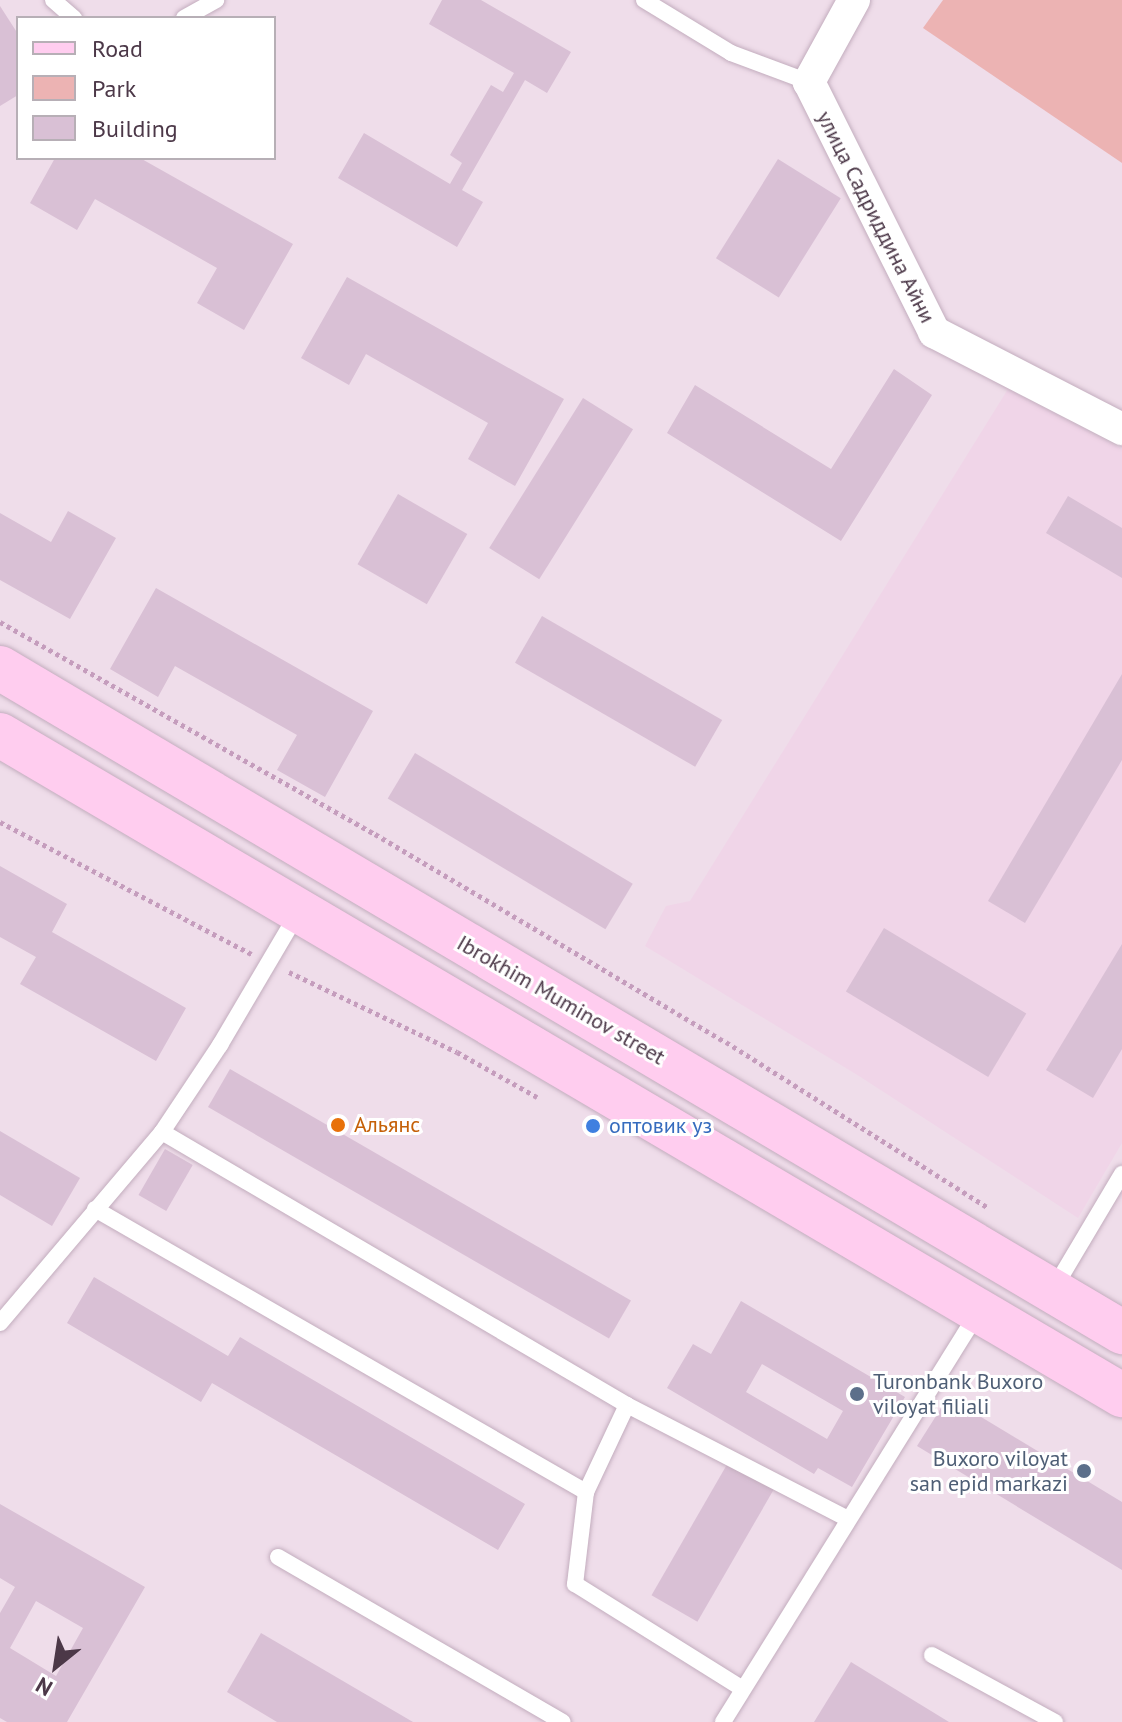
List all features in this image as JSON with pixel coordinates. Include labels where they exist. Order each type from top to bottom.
[{"type":"main road","name":"Ibrokhim Muminov street","points":[[0,668],[1122,1332]]},
{"type":"main road","points":[[0,735],[1122,1395]]},
{"type":"street","name":"улица Садриддина Айни","points":[[854,0],[809,82],[934,332],[1122,429]]},
{"type":"lane","points":[[53,0],[72,16]]},
{"type":"lane","points":[[188,16],[216,0]]},
{"type":"lane","points":[[644,0],[731,53],[809,82]]},
{"type":"lane","points":[[0,1323],[162,1132],[220,1045],[300,910]]},
{"type":"lane","points":[[162,1132],[627,1405],[848,1519]]},
{"type":"lane","points":[[1053,1291],[1122,1174]]},
{"type":"lane","points":[[95,1209],[586,1492]]},
{"type":"lane","points":[[723,1722],[980,1310]]},
{"type":"lane","points":[[627,1405],[586,1492],[575,1584],[743,1689]]},
{"type":"lane","points":[[278,1557],[563,1722]]},
{"type":"lane","points":[[932,1655],[1055,1722]]},
{"type":"path","points":[[0,622],[375,834],[726,1042],[990,1209]]},
{"type":"path","points":[[0,822],[268,962],[457,1052],[538,1097]]},
{"type":"shaded area","points":[[0,0],[1122,0],[1122,1722],[0,1722]]},
{"type":"shaded area","points":[[1008,389],[1122,449],[1122,1143],[1078,1218],[859,1076],[645,946],[666,906],[690,901]]},
{"type":"green space","points":[[943,0],[1122,0],[1122,163],[923,28]]},
{"type":"building","points":[[442,0],[481,0],[571,52],[547,93],[525,80],[462,190],[483,202],[457,247],[338,178],[364,133],[450,184],[462,163],[450,155],[491,85],[503,92],[514,73],[429,24]]},
{"type":"building","points":[[0,6],[16,31],[16,96],[0,106]]},
{"type":"building","points":[[778,159],[841,198],[779,297],[716,258]]},
{"type":"building","points":[[54,160],[144,160],[293,244],[244,330],[197,303],[217,268],[95,199],[77,230],[30,203]]},
{"type":"building","points":[[347,277],[564,399],[515,486],[468,459],[488,423],[366,354],[349,385],[301,358]]},
{"type":"building","points":[[894,369],[932,395],[841,541],[667,433],[695,385],[831,469]]},
{"type":"building","points":[[583,398],[633,429],[539,579],[489,548]]},
{"type":"building","points":[[398,494],[467,534],[427,604],[358,564]]},
{"type":"building","points":[[1068,496],[1122,528],[1122,578],[1046,533]]},
{"type":"building","points":[[68,511],[116,538],[70,619],[0,580],[0,513],[51,542]]},
{"type":"building","points":[[156,588],[373,711],[325,797],[277,770],[297,735],[175,666],[158,697],[110,669]]},
{"type":"building","points":[[542,616],[722,720],[695,767],[515,663]]},
{"type":"building","points":[[1122,674],[1122,760],[1025,923],[988,901]]},
{"type":"building","points":[[415,753],[633,884],[605,929],[388,798]]},
{"type":"building","points":[[0,866],[67,904],[52,932],[186,1008],[156,1061],[20,984],[36,957],[0,937]]},
{"type":"building","points":[[884,928],[1026,1013],[988,1077],[846,991]]},
{"type":"building","points":[[1122,944],[1122,1049],[1093,1098],[1046,1070]]},
{"type":"building","points":[[230,1069],[631,1300],[609,1339],[208,1107]]},
{"type":"building","points":[[0,1131],[80,1178],[52,1226],[0,1195]]},
{"type":"building","points":[[165,1149],[193,1165],[166,1211],[138,1195]]},
{"type":"building","points":[[94,1277],[228,1356],[240,1337],[525,1504],[498,1550],[212,1383],[201,1402],[67,1323]]},
{"type":"building","name":"Turonbank Buxoro viloyat filiali","points":[[741,1301],[905,1397],[852,1487],[818,1468],[814,1474],[667,1388],[693,1344],[711,1354]],"holes":[[[762,1364],[843,1411],[827,1439],[746,1392]]]},
{"type":"building","points":[[948,1397],[1122,1502],[1122,1570],[917,1446]]},
{"type":"building","points":[[729,1461],[775,1488],[697,1622],[652,1595]]},
{"type":"building","points":[[0,1504],[145,1587],[67,1722],[7,1722],[0,1718],[0,1613],[15,1587],[0,1578]],"holes":[[[36,1601],[83,1628],[56,1676],[10,1648]]]},
{"type":"building","points":[[261,1633],[413,1722],[277,1722],[227,1692]]},
{"type":"building","points":[[851,1662],[949,1722],[814,1722]]},
{"type":"place","name":"Альянс","points":[[338,1125]]},
{"type":"place","name":"оптовик уз","points":[[593,1126]]},
{"type":"place","name":"Turonbank Buxoro viloyat filiali","points":[[857,1394]]},
{"type":"place","name":"Buxoro viloyat san epid markazi","points":[[1084,1471]]}]
